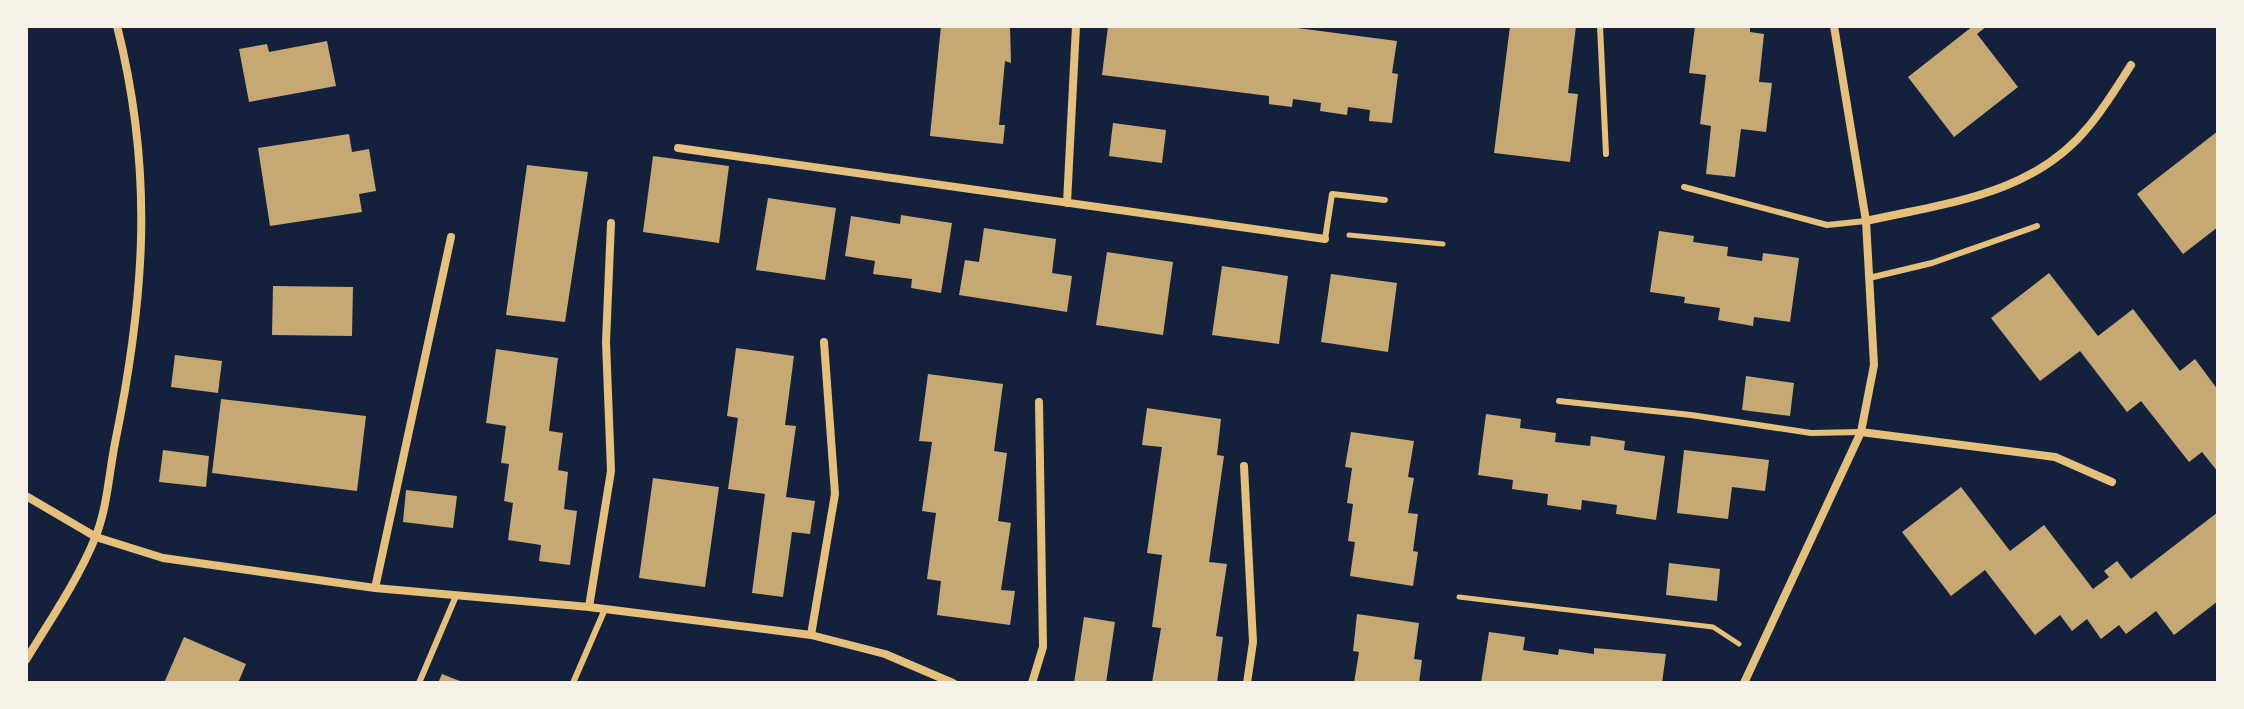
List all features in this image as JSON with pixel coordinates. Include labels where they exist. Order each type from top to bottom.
[{"type":"street","points":[[26,660],[96,537],[128,380],[143,251],[140,144],[130,79],[117,26]]},
{"type":"street","points":[[1067,203],[1076,26]]},
{"type":"street","points":[[1744,683],[1861,432],[1874,365],[1866,221],[1834,26]]},
{"type":"street","points":[[1866,221],[1987,194],[2023,180],[2054,161],[2088,128],[2131,65]]},
{"type":"street","points":[[678,148],[1325,239]]},
{"type":"street","points":[[589,607],[611,471],[606,342],[611,223]]},
{"type":"street","points":[[375,588],[451,237]]},
{"type":"street","points":[[811,635],[835,494],[824,342]]},
{"type":"street","points":[[1032,683],[1043,647],[1039,402]]},
{"type":"street","points":[[1861,432],[2055,457],[2112,482]]},
{"type":"street","points":[[1244,466],[1253,642],[1247,683]]},
{"type":"street","points":[[26,496],[96,537],[163,558],[375,588],[589,607],[811,635],[885,654],[953,683]]},
{"type":"lane","points":[[1600,26],[1606,154]]},
{"type":"lane","points":[[1684,187],[1827,225],[1866,221]]},
{"type":"lane","points":[[1325,239],[1332,194],[1385,200]]},
{"type":"lane","points":[[1869,278],[1932,263],[2037,226]]},
{"type":"lane","points":[[1559,401],[1691,415],[1811,433],[1861,432]]},
{"type":"lane","points":[[419,683],[456,596]]},
{"type":"lane","points":[[573,683],[605,609]]},
{"type":"path","points":[[1325,239],[1341,234],[1443,244]]},
{"type":"path","points":[[1459,597],[1713,627],[1758,655]]},
{"type":"building","points":[[941,26],[1010,26],[1011,63],[1005,61],[999,125],[1005,125],[1003,144],[930,136]]},
{"type":"building","points":[[1108,26],[1282,26],[1397,41],[1392,73],[1398,74],[1392,123],[1369,121],[1370,110],[1348,107],[1347,115],[1320,111],[1321,103],[1293,99],[1292,107],[1269,104],[1269,96],[1102,75]]},
{"type":"building","points":[[1510,26],[1576,26],[1568,93],[1578,94],[1570,162],[1494,153]]},
{"type":"building","points":[[1695,26],[1750,26],[1750,32],[1764,34],[1759,82],[1772,83],[1766,132],[1741,129],[1735,177],[1706,174],[1711,126],[1700,124],[1706,75],[1689,73]]},
{"type":"building","points":[[1973,26],[1987,26],[1977,34],[2018,87],[1954,137],[1908,77]]},
{"type":"building","points":[[327,41],[336,86],[249,102],[239,49],[267,44],[269,52]]},
{"type":"building","points":[[1113,123],[1166,130],[1162,163],[1109,156]]},
{"type":"building","points":[[2218,131],[2218,227],[2183,254],[2137,194]]},
{"type":"building","points":[[349,134],[352,152],[369,149],[376,191],[359,194],[362,212],[270,226],[258,148]]},
{"type":"building","points":[[653,156],[729,166],[719,243],[643,232]]},
{"type":"building","points":[[527,165],[588,172],[565,322],[506,315]]},
{"type":"building","points":[[768,198],[836,208],[825,280],[756,270]]},
{"type":"building","points":[[901,215],[952,223],[941,293],[911,288],[912,279],[873,274],[875,261],[845,256],[851,216],[900,224]]},
{"type":"building","points":[[984,228],[1056,239],[1052,273],[1072,276],[1067,312],[959,295],[965,260],[979,262]]},
{"type":"building","points":[[1659,231],[1694,236],[1693,242],[1728,247],[1727,256],[1762,261],[1763,253],[1799,258],[1790,322],[1754,317],[1753,326],[1718,320],[1720,308],[1684,303],[1685,297],[1650,292]]},
{"type":"building","points":[[1107,252],[1173,262],[1163,335],[1096,325]]},
{"type":"building","points":[[1222,266],[1288,276],[1279,344],[1212,335]]},
{"type":"building","points":[[2049,273],[2098,336],[2133,309],[2180,371],[2195,359],[2218,390],[2218,472],[2202,452],[2189,462],[2141,401],[2127,412],[2080,351],[2040,381],[1991,318]]},
{"type":"building","points":[[1331,274],[1397,283],[1388,352],[1321,342]]},
{"type":"building","points":[[273,286],[353,287],[352,336],[272,335]]},
{"type":"building","points":[[736,348],[794,356],[785,425],[796,426],[786,497],[815,501],[810,534],[792,532],[783,597],[752,593],[765,494],[728,489],[738,418],[727,416]]},
{"type":"building","points":[[496,349],[558,358],[549,431],[563,433],[558,470],[568,472],[564,509],[577,511],[570,565],[539,561],[541,545],[508,540],[513,503],[504,501],[509,464],[501,463],[506,426],[486,423]]},
{"type":"building","points":[[175,355],[222,361],[218,393],[171,387]]},
{"type":"building","points":[[928,374],[1003,384],[994,451],[1007,453],[998,521],[1011,523],[1001,590],[1015,591],[1010,625],[937,615],[941,581],[927,579],[936,513],[922,511],[932,442],[919,441]]},
{"type":"building","points":[[1746,376],[1794,383],[1790,416],[1742,410]]},
{"type":"building","points":[[221,399],[366,416],[357,491],[212,473]]},
{"type":"building","points":[[1147,408],[1221,419],[1217,455],[1224,456],[1209,562],[1227,564],[1216,636],[1223,637],[1217,683],[1152,683],[1161,628],[1152,627],[1162,555],[1147,553],[1162,447],[1142,445]]},
{"type":"building","points":[[1486,414],[1521,419],[1520,428],[1556,433],[1555,442],[1590,446],[1591,436],[1625,441],[1624,450],[1665,456],[1656,520],[1616,514],[1617,505],[1582,500],[1581,510],[1547,505],[1548,494],[1512,489],[1513,480],[1478,475]]},
{"type":"building","points":[[1351,432],[1414,441],[1408,477],[1414,478],[1408,513],[1418,514],[1413,551],[1418,552],[1413,586],[1350,576],[1355,542],[1348,541],[1353,504],[1347,503],[1352,468],[1345,467]]},
{"type":"building","points":[[163,450],[209,456],[206,487],[159,482]]},
{"type":"building","points":[[1684,450],[1769,460],[1765,491],[1732,487],[1728,519],[1677,513]]},
{"type":"building","points":[[653,478],[719,487],[705,587],[639,578]]},
{"type":"building","points":[[1961,487],[2010,551],[2044,525],[2093,589],[2109,577],[2104,571],[2117,561],[2131,579],[2218,512],[2218,601],[2174,635],[2156,611],[2126,634],[2119,625],[2101,639],[2087,619],[2072,631],[2060,615],[2035,635],[1985,570],[1951,596],[1902,532]]},
{"type":"building","points":[[406,490],[457,496],[453,528],[403,522]]},
{"type":"building","points":[[1669,563],[1720,569],[1717,601],[1666,595]]},
{"type":"building","points":[[1357,614],[1419,623],[1414,659],[1422,660],[1419,683],[1354,683],[1359,652],[1353,651]]},
{"type":"building","points":[[1084,617],[1115,622],[1106,683],[1074,683]]},
{"type":"building","points":[[1489,632],[1525,637],[1523,650],[1558,655],[1559,649],[1594,654],[1594,648],[1666,654],[1662,683],[1481,683]]},
{"type":"building","points":[[184,637],[246,664],[238,683],[164,683]]},
{"type":"building","points":[[442,674],[465,683],[438,683]]}]
